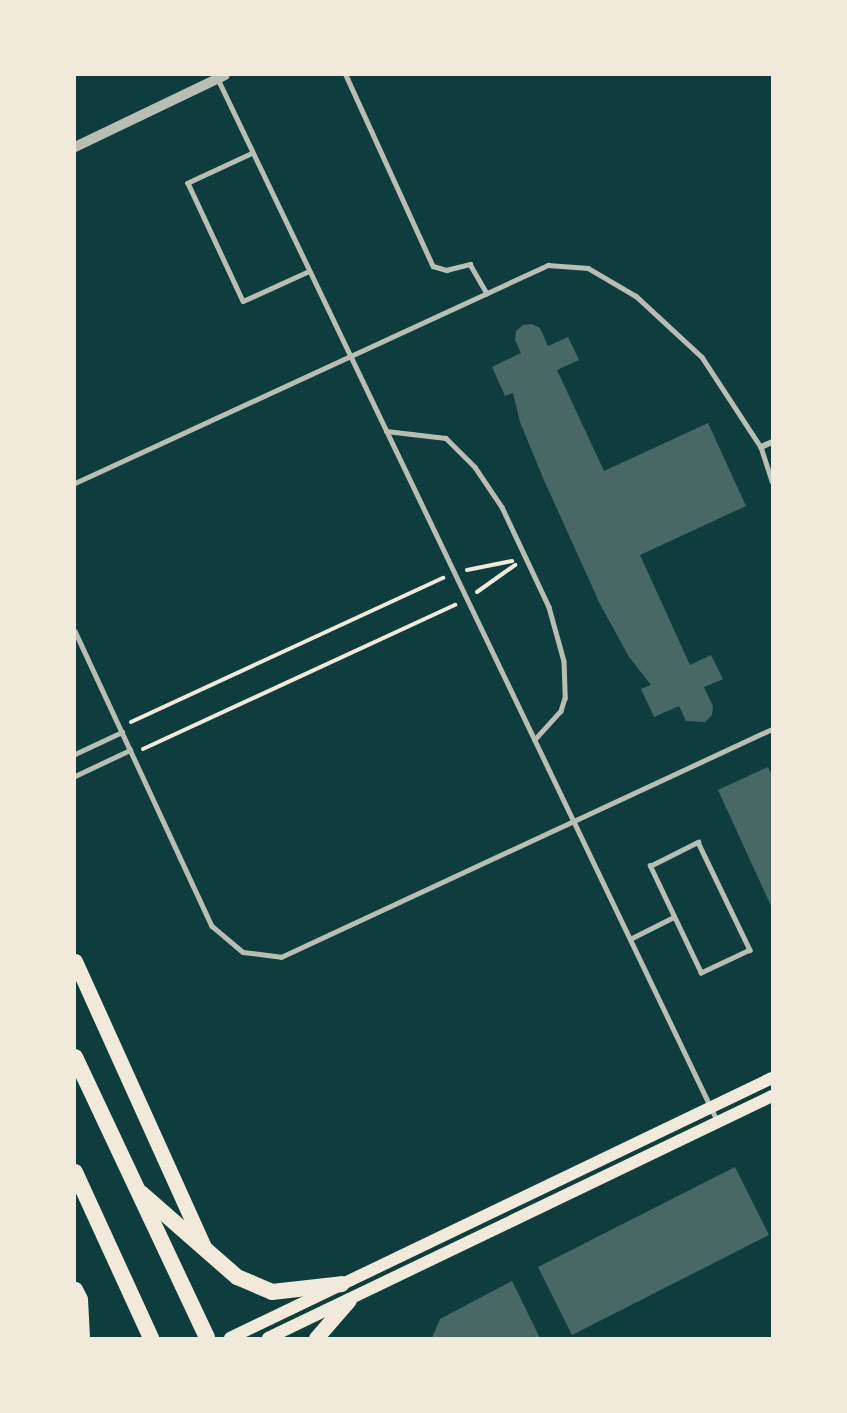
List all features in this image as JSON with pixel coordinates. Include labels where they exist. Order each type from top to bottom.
[{"type":"highway","points":[[75,1057],[207,1338]]},
{"type":"highway","points":[[75,1173],[151,1338]]},
{"type":"highway","points":[[137,1189],[237,1277],[272,1292],[345,1292]]},
{"type":"main road","points":[[75,961],[205,1249]]},
{"type":"main road","points":[[268,1338],[345,1292],[772,1077]]},
{"type":"main road","points":[[230,1338],[345,1292],[772,1096]]},
{"type":"main road","points":[[75,1289],[80,1299],[82,1338]]},
{"type":"main road","points":[[316,1338],[345,1292]]},
{"type":"street","points":[[75,147],[221,77]]},
{"type":"street","points":[[761,447],[772,442]]},
{"type":"lane","points":[[346,75],[434,266],[446,270],[470,264],[487,293]]},
{"type":"lane","points":[[221,77],[253,153],[309,271],[718,1122]]},
{"type":"lane","points":[[253,153],[188,183],[243,301],[309,271]]},
{"type":"lane","points":[[75,483],[548,265],[588,268],[636,296],[702,357],[761,447],[772,481]]},
{"type":"lane","points":[[386,431],[446,438],[458,447],[502,507],[549,607],[567,679],[561,711],[535,740]]},
{"type":"lane","points":[[75,631],[212,926],[243,952],[281,957],[772,729]]},
{"type":"lane","points":[[75,754],[121,730]]},
{"type":"lane","points":[[75,776],[131,752]]},
{"type":"lane","points":[[698,842],[750,950],[701,973],[674,917],[650,866],[698,842]]},
{"type":"lane","points":[[630,939],[674,917]]},
{"type":"path","points":[[121,730],[454,572],[526,558]]},
{"type":"path","points":[[131,752],[467,599],[526,558]]},
{"type":"building","points":[[532,324],[540,328],[548,346],[568,337],[579,360],[557,370],[604,471],[708,423],[746,506],[640,555],[690,665],[711,655],[723,679],[704,687],[713,706],[712,715],[705,722],[686,721],[679,706],[654,717],[641,689],[651,685],[629,657],[600,604],[543,478],[520,422],[513,393],[505,396],[492,367],[521,353],[515,340],[516,331],[523,325]]},
{"type":"building","points":[[768,767],[772,775],[772,908],[718,790]]},
{"type":"building","points":[[735,1167],[769,1235],[572,1335],[538,1267]]},
{"type":"building","points":[[512,1281],[540,1338],[432,1338],[440,1319]]}]
